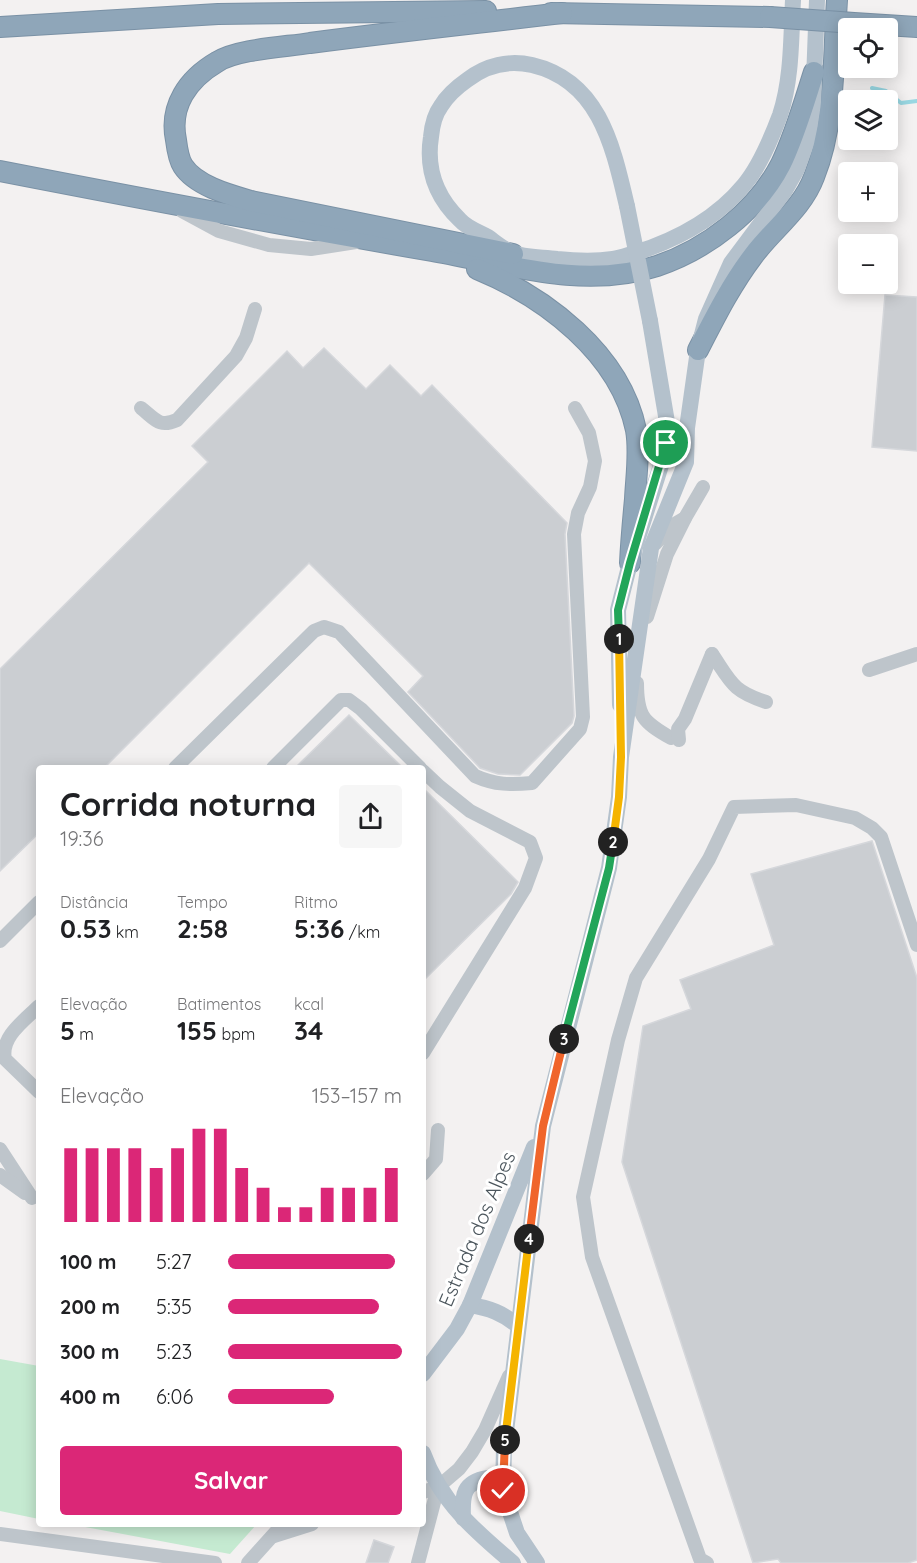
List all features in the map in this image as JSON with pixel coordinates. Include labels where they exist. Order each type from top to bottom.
[{"type":"highway","points":[[698,350],[727,293],[754,254],[800,203],[814,177],[824,144],[830,109],[837,0]]},
{"type":"highway","points":[[0,27],[230,14],[437,11],[770,17],[917,27]]},
{"type":"highway","points":[[513,254],[251,201],[223,193],[201,182],[183,166],[173,128],[181,99],[191,81],[218,60],[241,53],[386,33],[562,13]]},
{"type":"highway","points":[[0,171],[558,275],[613,274],[657,266],[697,248],[726,228],[750,207],[770,183],[789,145],[814,72]]},
{"type":"highway","points":[[432,252],[505,280],[546,306],[575,331],[602,361],[617,383],[629,407],[636,432],[637,473],[630,563]]},
{"type":"main road","points":[[621,757],[618,610],[630,563],[663,459],[667,436],[666,412],[650,321],[627,206],[618,170],[608,137],[589,101],[562,75],[544,68],[520,63],[503,64],[478,72],[454,90],[440,107],[432,127],[429,152],[431,175],[443,200],[462,222],[513,254],[575,261],[614,259],[650,248],[682,235],[709,218],[744,185],[766,148],[780,113],[787,83],[793,0]]},
{"type":"main road","name":"Estrada dos Alpes","points":[[537,1563],[516,1533],[503,1491],[504,1448],[543,1126],[609,868],[619,797],[621,757],[651,548],[686,462],[687,428],[698,350],[706,320],[731,263],[784,192],[797,169],[808,139],[813,107],[817,0]]},
{"type":"main road","name":"Estrada dos Alpes","points":[[426,1370],[457,1329],[470,1305],[543,1126]]},
{"type":"main road","points":[[470,1305],[507,1315],[518,1326]]},
{"type":"main road","points":[[426,1466],[431,1489],[447,1501],[513,1563]]},
{"type":"main road","points":[[463,1518],[462,1501],[471,1483],[488,1478],[503,1491]]},
{"type":"street","points":[[141,408],[161,423],[168,424],[177,420],[236,356],[246,338],[255,309]]},
{"type":"street","points":[[178,765],[314,631],[324,627],[339,632],[475,776],[489,782],[509,786],[532,783],[580,729],[583,717],[574,534],[578,513],[590,487],[595,461],[589,433],[575,408]]},
{"type":"street","points":[[703,487],[685,518],[668,555],[648,614],[640,648],[638,707],[644,718],[655,729],[675,739],[712,654],[736,690],[766,702]]},
{"type":"street","points":[[651,548],[673,525],[685,518]]},
{"type":"street","points":[[869,670],[917,654]]},
{"type":"street","points":[[276,765],[341,700],[349,700],[361,709],[418,765]]},
{"type":"street","points":[[426,772],[470,811],[530,842],[537,858],[525,888],[426,1048]]},
{"type":"street","points":[[707,1563],[700,1559],[592,1257],[583,1197],[618,1040],[636,978],[709,859],[734,807],[796,805],[855,818],[872,828],[881,837],[917,945]]},
{"type":"street","points":[[0,941],[36,906]]},
{"type":"street","points":[[36,1009],[11,1034],[5,1043],[3,1052],[5,1059],[36,1089]]},
{"type":"street","points":[[426,1171],[436,1159],[438,1130]]},
{"type":"street","points":[[0,1149],[36,1201]]},
{"type":"street","points":[[0,1175],[36,1201]]},
{"type":"street","points":[[426,1517],[431,1489],[459,1468],[472,1452],[499,1401],[513,1366]]},
{"type":"street","points":[[248,1563],[280,1527]]},
{"type":"street","points":[[269,1538],[303,1527]]},
{"type":"street","points":[[418,1563],[424,1527]]},
{"type":"street","points":[[0,1534],[215,1563]]},
{"type":"green space","points":[[0,1359],[36,1365],[36,1518],[0,1511]]},
{"type":"green space","points":[[85,1527],[254,1527],[230,1554]]},
{"type":"building","points":[[885,295],[917,297],[917,451],[872,447]]},
{"type":"building","points":[[324,348],[366,389],[390,365],[421,396],[432,385],[567,523],[565,534],[574,716],[572,723],[520,775],[498,774],[480,768],[408,692],[423,676],[309,563],[107,765],[36,765],[36,836],[0,871],[0,669],[208,462],[192,446],[287,351],[303,368]]},
{"type":"building","points":[[349,715],[400,765],[298,765]]},
{"type":"building","points":[[426,791],[518,882],[511,894],[426,978]]},
{"type":"building","points":[[872,841],[917,978],[917,1560],[908,1563],[781,1563],[778,1559],[753,1563],[622,1162],[643,1026],[691,1009],[680,980],[774,945],[751,874]]},
{"type":"building","points":[[374,1540],[394,1547],[388,1563],[366,1563]]},
{"type":"waterway","points":[[872,88],[886,91],[901,103],[917,101]]},
{"type":"route","points":[[503,1491],[504,1448],[543,1126],[609,868],[619,797],[621,757],[618,610],[666,443]]}]
